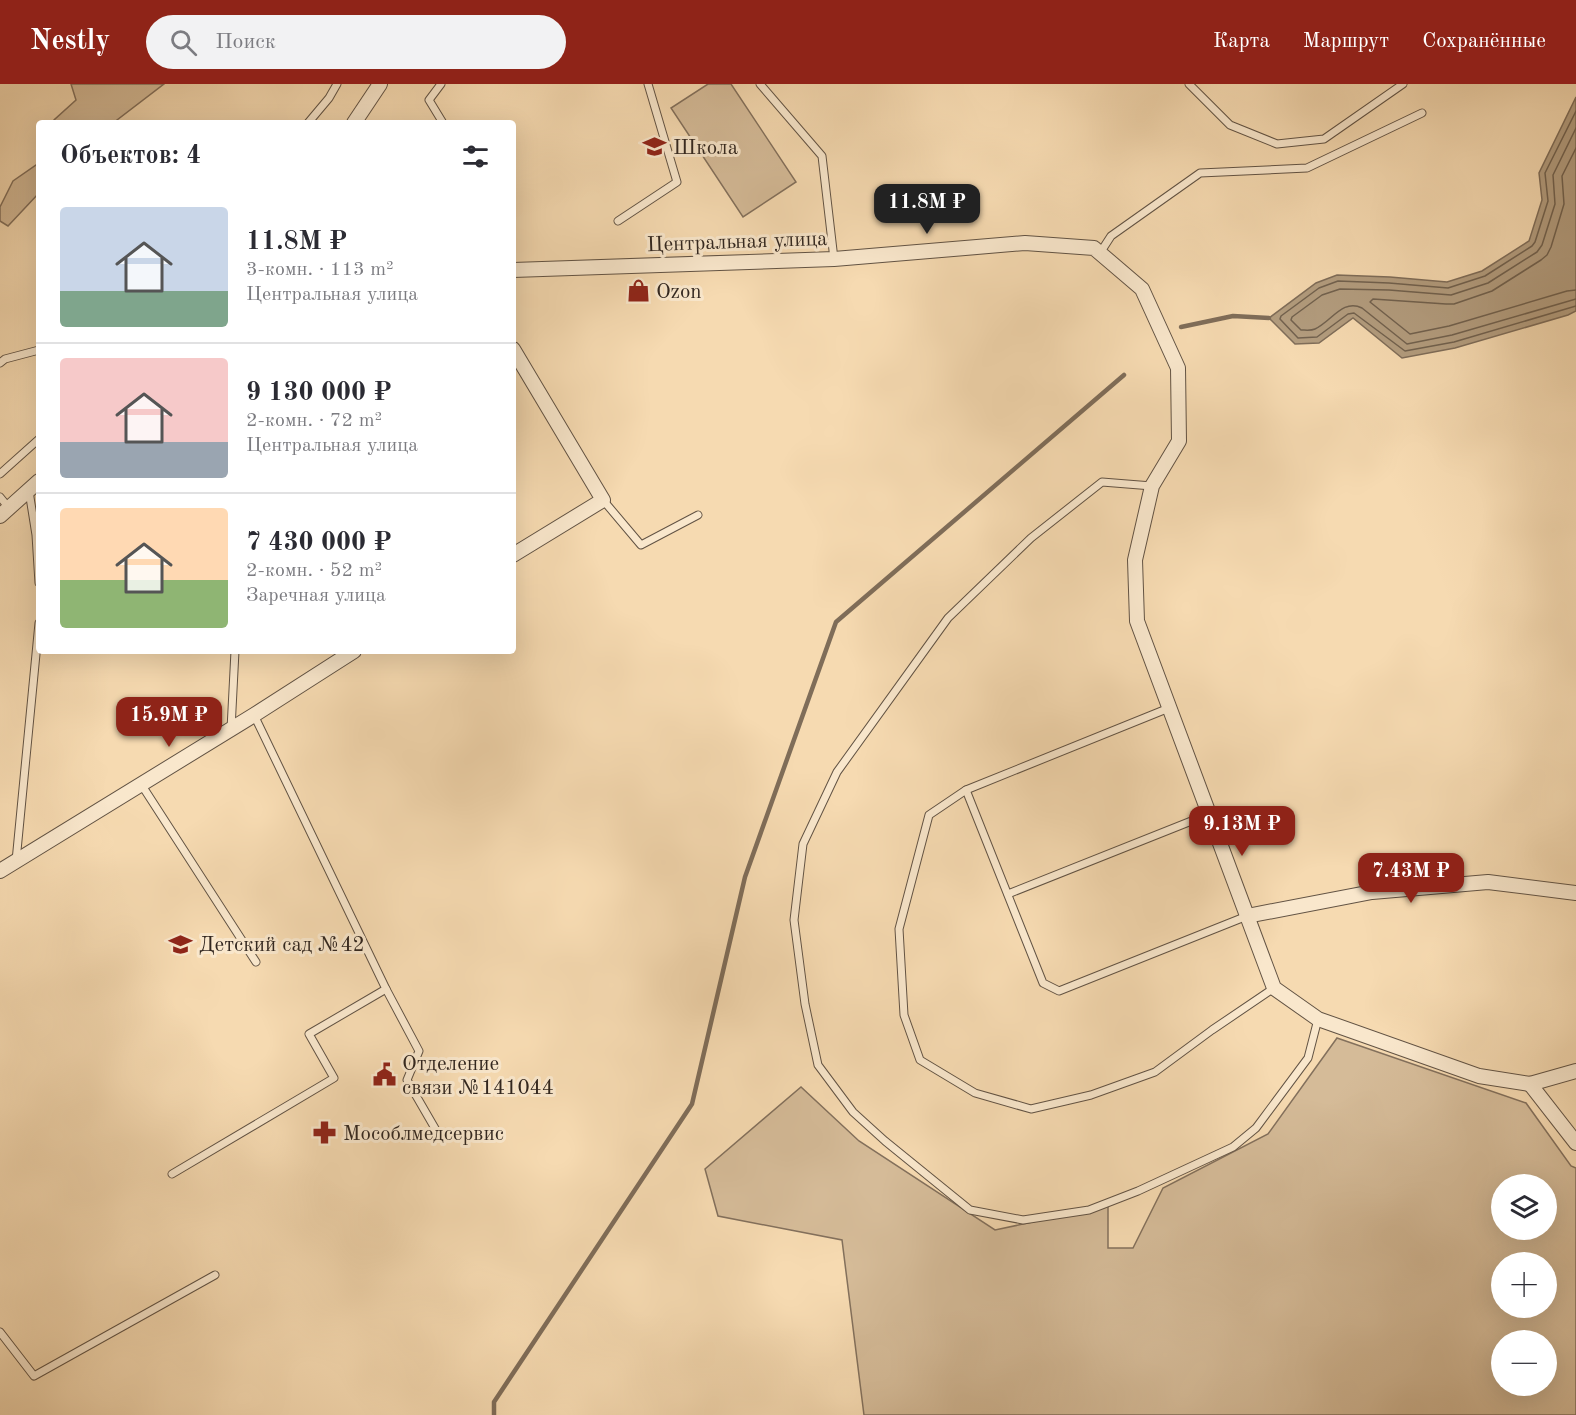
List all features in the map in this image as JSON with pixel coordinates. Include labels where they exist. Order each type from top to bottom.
[{"type":"street","points":[[360,120],[380,84]]},
{"type":"street","name":"Центральная улица","points":[[516,270],[834,259],[1025,243],[1094,248],[1142,289],[1178,368],[1179,441],[1152,486],[1135,560],[1137,621],[1274,988]]},
{"type":"street","points":[[516,354],[603,500],[516,553]]},
{"type":"street","points":[[3,507],[34,486]]},
{"type":"street","points":[[0,871],[349,654]]},
{"type":"street","points":[[1247,916],[1372,892],[1488,882],[1576,893]]},
{"type":"street","points":[[1274,988],[1318,1019],[1479,1076],[1530,1084],[1576,1071]]},
{"type":"street","points":[[1530,1084],[1576,1143]]},
{"type":"lane","points":[[311,120],[329,98],[337,84]]},
{"type":"lane","points":[[440,120],[429,100],[441,84]]},
{"type":"lane","points":[[618,222],[677,182],[648,84]]},
{"type":"lane","points":[[760,84],[822,156],[834,259]]},
{"type":"lane","points":[[1190,84],[1230,125],[1277,144],[1324,139],[1403,84]]},
{"type":"lane","points":[[1100,253],[1111,236],[1200,173],[1307,168],[1422,112]]},
{"type":"lane","points":[[0,363],[5,359],[36,351]]},
{"type":"lane","points":[[0,474],[36,442]]},
{"type":"lane","points":[[1152,486],[1102,483],[1031,538],[948,618],[837,772],[803,844],[794,920],[805,1004],[818,1065],[853,1112],[970,1210],[1023,1220],[1089,1210],[1138,1191],[1233,1148],[1256,1128],[1308,1058],[1318,1019]]},
{"type":"lane","points":[[34,486],[36,535]]},
{"type":"lane","points":[[603,500],[640,545],[698,515]]},
{"type":"lane","points":[[16,861],[36,654]]},
{"type":"lane","points":[[231,729],[235,654]]},
{"type":"lane","points":[[1169,708],[966,790],[929,816],[898,929],[904,1015],[920,1060],[975,1093],[1031,1110],[1091,1095],[1155,1072],[1274,988]]},
{"type":"lane","points":[[254,715],[386,989],[419,1051],[407,1080],[440,1137]]},
{"type":"lane","points":[[141,784],[256,962]]},
{"type":"lane","points":[[966,790],[1043,983],[1059,991],[1247,916]]},
{"type":"lane","points":[[1008,894],[1209,814]]},
{"type":"lane","points":[[172,1174],[334,1078],[309,1034],[386,989]]},
{"type":"lane","points":[[0,1332],[34,1376],[215,1275]]},
{"type":"shaded area","points":[[71,84],[164,84],[117,120],[54,120],[76,100]]},
{"type":"shaded area","points":[[708,84],[731,84],[796,182],[743,217],[671,108]]},
{"type":"shaded area","points":[[36,165],[36,196],[8,226],[0,221],[0,207],[13,181]]},
{"type":"shaded area","points":[[1337,1038],[1526,1103],[1571,1166],[1576,1168],[1576,1415],[864,1415],[842,1240],[718,1216],[705,1169],[801,1087],[859,1141],[995,1230],[1108,1206],[1108,1248],[1133,1248],[1163,1188],[1268,1134]]},
{"type":"water","points":[[1576,97],[1576,311],[1455,348],[1402,358],[1353,318],[1319,343],[1295,344],[1269,318],[1316,283],[1337,275],[1447,282],[1482,271],[1529,241],[1542,200],[1539,173]]},
{"type":"waterway","points":[[1181,327],[1233,316],[1269,318]]},
{"type":"waterway","points":[[494,1415],[494,1402],[692,1104],[745,877],[836,622],[1124,375]]},
{"type":"place","name":"Школа","points":[[655,147]]},
{"type":"place","name":"Ozon","points":[[638,291]]},
{"type":"place","name":"Детский сад №42","points":[[181,944]]},
{"type":"place","name":"Отделение связи №141044","points":[[384,1075]]},
{"type":"place","name":"Мособлмедсервис","points":[[325,1133]]}]
